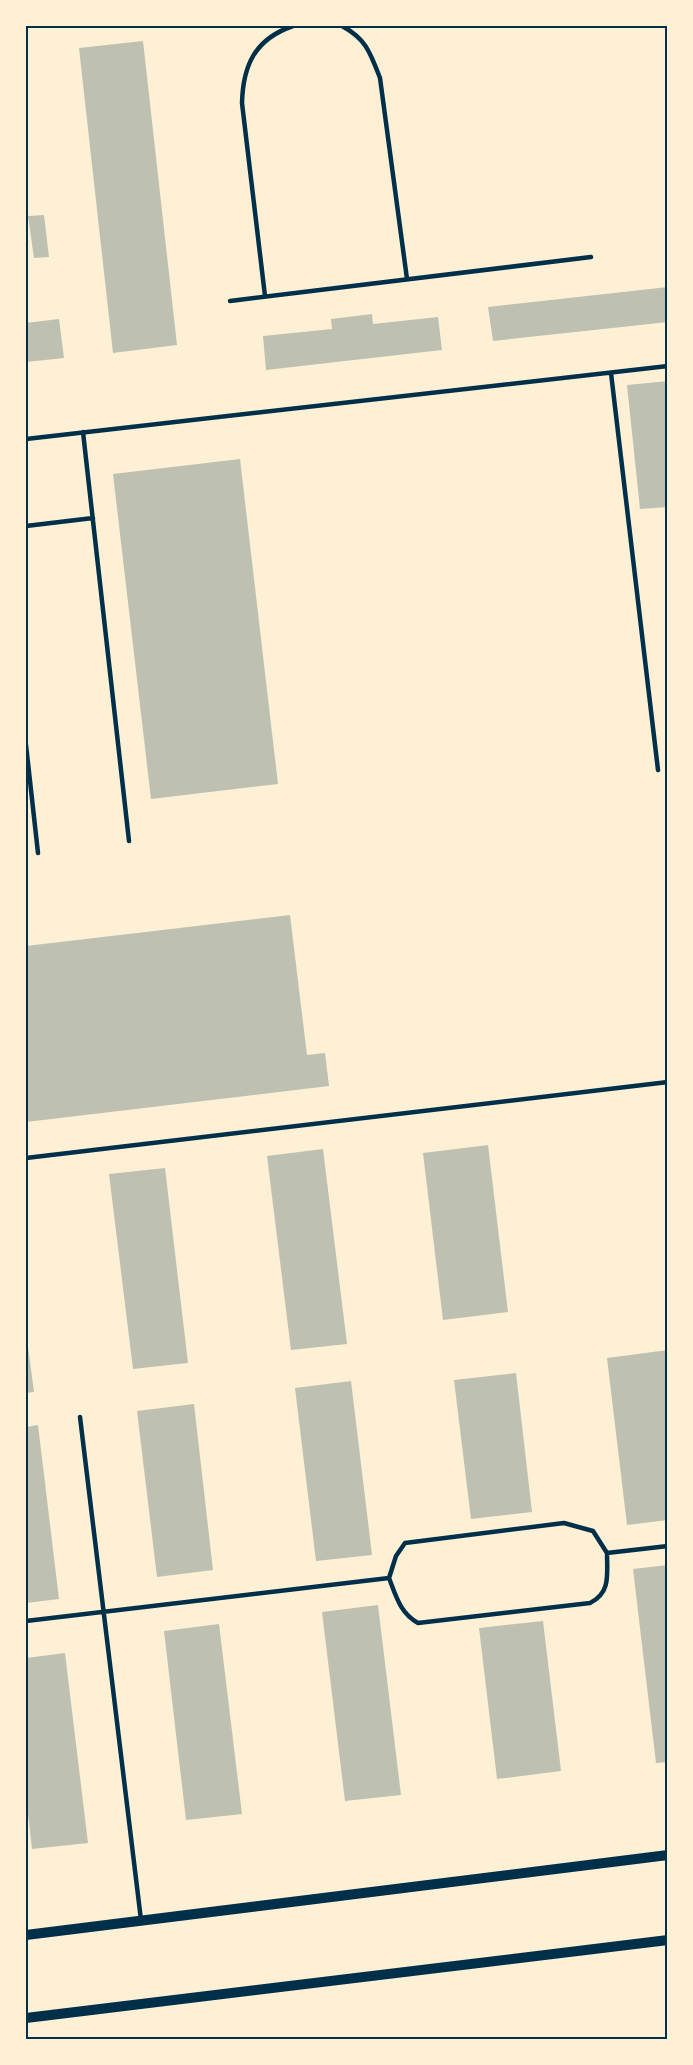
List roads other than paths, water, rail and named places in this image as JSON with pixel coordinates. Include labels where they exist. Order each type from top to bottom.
[{"type":"street","points":[[26,1935],[668,1855]]},
{"type":"street","points":[[26,2018],[668,1940]]},
{"type":"lane","points":[[265,296],[242,103],[242,81],[250,60],[262,43],[280,30],[293,26]]},
{"type":"lane","points":[[342,26],[358,35],[370,53],[380,78],[407,279]]},
{"type":"lane","points":[[230,301],[591,257]]},
{"type":"lane","points":[[26,439],[668,366]]},
{"type":"lane","points":[[611,373],[658,770]]},
{"type":"lane","points":[[83,432],[129,841]]},
{"type":"lane","points":[[26,526],[93,518]]},
{"type":"lane","points":[[26,745],[38,853]]},
{"type":"lane","points":[[26,1158],[668,1082]]},
{"type":"lane","points":[[80,1416],[141,1920]]},
{"type":"lane","points":[[564,1523],[593,1531],[607,1553],[607,1583],[604,1591],[600,1598],[578,1605],[418,1623],[407,1617],[399,1604],[389,1578],[396,1556],[405,1543],[564,1523]]},
{"type":"lane","points":[[607,1553],[668,1546]]},
{"type":"lane","points":[[26,1621],[389,1578]]}]
